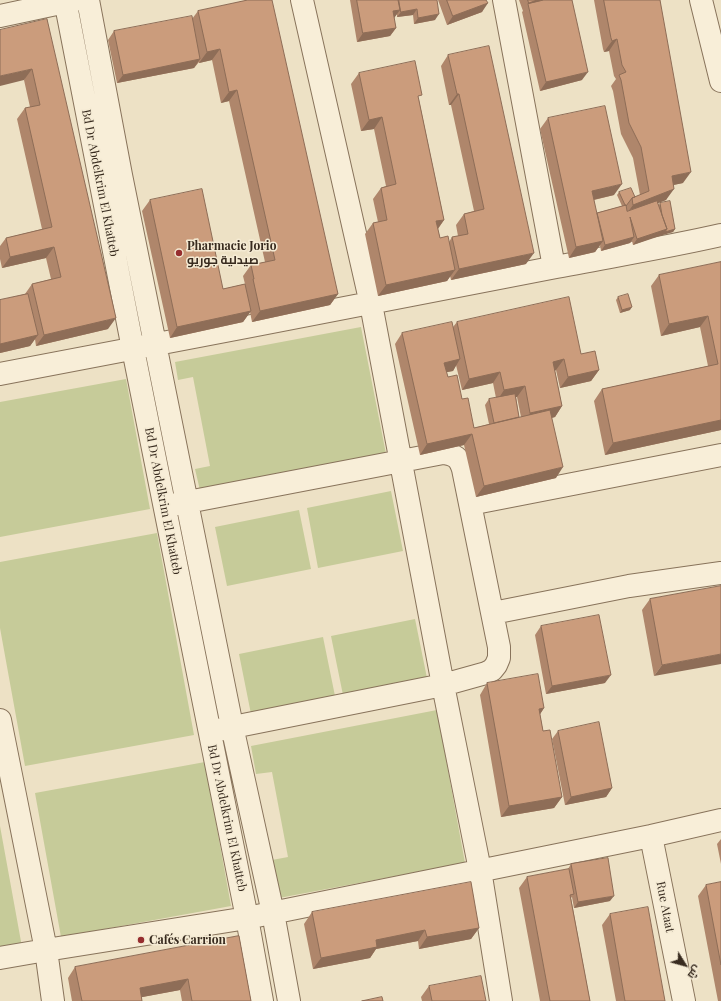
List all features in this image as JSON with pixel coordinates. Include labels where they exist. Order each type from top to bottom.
[{"type":"street","points":[[88,0],[186,502],[232,726],[274,913],[289,1001]]},
{"type":"street","points":[[302,0],[371,304],[400,461],[480,870],[501,1001]]},
{"type":"street","points":[[504,0],[554,267]]},
{"type":"street","points":[[701,0],[716,40],[721,82]]},
{"type":"street","points":[[0,16],[68,1]]},
{"type":"street","name":"Bd Dr Abdelkrim El Khatteb","points":[[68,1],[133,349],[247,918],[262,1001]]},
{"type":"street","points":[[0,374],[721,236]]},
{"type":"street","points":[[165,506],[442,453],[455,456],[460,461],[463,469],[493,613],[499,647],[499,658],[492,670],[486,673],[443,684],[232,726],[209,732]]},
{"type":"street","points":[[470,504],[721,456]]},
{"type":"street","points":[[493,613],[629,586],[721,573]]},
{"type":"street","points":[[0,720],[7,785],[46,950],[54,1001]]},
{"type":"street","points":[[0,958],[274,913],[651,836],[721,820]]},
{"type":"street","name":"Rue Ataat","points":[[651,836],[684,1001]]},
{"type":"green space","points":[[361,327],[388,464],[202,499],[195,469],[210,466],[193,377],[178,380],[175,362]]},
{"type":"green space","points":[[126,379],[150,509],[0,537],[0,402]]},
{"type":"green space","points":[[391,491],[403,551],[318,568],[307,508]]},
{"type":"green space","points":[[299,510],[311,569],[227,586],[215,527]]},
{"type":"green space","points":[[157,533],[194,735],[25,766],[0,628],[0,562]]},
{"type":"green space","points":[[415,619],[427,678],[343,695],[331,636]]},
{"type":"green space","points":[[323,637],[335,696],[251,714],[239,654]]},
{"type":"green space","points":[[437,710],[465,863],[279,898],[272,860],[288,857],[272,772],[256,774],[251,746]]},
{"type":"green space","points":[[205,762],[231,906],[61,937],[35,793]]},
{"type":"green space","points":[[0,826],[22,947],[0,951]]},
{"type":"building","points":[[248,0],[272,0],[338,294],[260,311],[251,265],[275,260],[237,90],[229,92],[220,49],[207,52],[198,11]]},
{"type":"building","points":[[357,0],[398,0],[400,10],[393,11],[396,28],[363,33]]},
{"type":"building","points":[[399,0],[437,0],[439,14],[418,18],[417,9],[401,12]]},
{"type":"building","points":[[447,0],[486,0],[488,3],[453,16]]},
{"type":"building","points":[[528,0],[537,0],[529,3]]},
{"type":"building","points":[[544,0],[572,0],[588,72],[546,82],[528,4]]},
{"type":"building","points":[[604,0],[660,0],[691,172],[672,176],[674,189],[633,205],[632,198],[649,191],[641,147],[629,123],[619,75],[626,72],[622,65],[617,39],[612,41],[611,38]]},
{"type":"building","points":[[192,16],[200,59],[123,75],[114,31]]},
{"type":"building","points":[[47,19],[116,318],[44,335],[32,284],[61,277],[54,247],[10,257],[6,238],[52,227],[25,108],[40,105],[32,69],[0,76],[0,30]]},
{"type":"building","points":[[489,46],[534,253],[459,269],[452,237],[468,234],[464,214],[484,209],[459,94],[457,94],[448,55]]},
{"type":"building","points":[[415,61],[422,95],[418,96],[444,220],[436,221],[440,238],[448,236],[455,270],[386,285],[373,223],[387,220],[381,188],[396,184],[382,117],[369,120],[359,73]]},
{"type":"building","points":[[605,106],[622,184],[592,191],[603,241],[576,247],[548,118]]},
{"type":"building","points":[[631,188],[635,197],[632,198],[626,206],[619,192]]},
{"type":"building","name":"Pharmacie Jorio صيدلية جوريو","points":[[202,189],[223,289],[245,284],[251,311],[177,327],[150,200]]},
{"type":"building","points":[[657,201],[667,229],[637,239],[630,217],[634,237],[605,245],[597,213],[626,205],[627,211]]},
{"type":"building","points":[[670,201],[675,229],[665,232],[667,229],[660,203]]},
{"type":"building","points":[[721,262],[721,420],[613,443],[602,389],[718,364],[708,316],[669,324],[659,275]]},
{"type":"building","points":[[28,294],[38,335],[0,344],[0,300]]},
{"type":"building","points":[[628,294],[632,307],[622,310],[618,297]]},
{"type":"building","points":[[569,297],[581,354],[595,351],[599,370],[568,377],[564,359],[553,362],[562,406],[530,413],[525,386],[504,390],[500,372],[469,379],[457,322]]},
{"type":"building","points":[[452,322],[460,359],[444,363],[448,377],[457,375],[462,399],[468,398],[474,428],[550,410],[563,467],[484,486],[472,434],[427,444],[402,333]]},
{"type":"building","points":[[515,394],[519,417],[494,423],[489,399]]},
{"type":"building","points":[[721,586],[721,654],[662,665],[650,599]]},
{"type":"building","points":[[599,615],[611,675],[552,686],[541,626]]},
{"type":"building","points":[[538,674],[544,708],[539,709],[543,731],[550,730],[562,797],[509,806],[487,683]]},
{"type":"building","points":[[599,722],[612,788],[571,797],[558,731]]},
{"type":"building","points":[[608,858],[614,896],[578,902],[571,864]]},
{"type":"building","points":[[569,869],[574,894],[570,895],[590,1001],[550,1001],[527,877]]},
{"type":"building","points":[[471,882],[479,928],[427,937],[425,930],[376,940],[377,947],[321,958],[312,912]]},
{"type":"building","points":[[721,882],[721,965],[706,885]]},
{"type":"building","points":[[648,907],[665,1001],[625,1001],[610,914]]},
{"type":"building","points":[[239,936],[251,1001],[192,1001],[188,979],[140,988],[142,1001],[82,1001],[75,967]]},
{"type":"building","points":[[481,976],[486,1001],[432,1001],[429,986]]},
{"type":"building","points":[[382,997],[383,1001],[362,1001]]},
{"type":"place","name":"Pharmacie Jorio صيدلية جوريو","points":[[179,253]]},
{"type":"place","name":"Cafés Carrion","points":[[141,940]]}]
